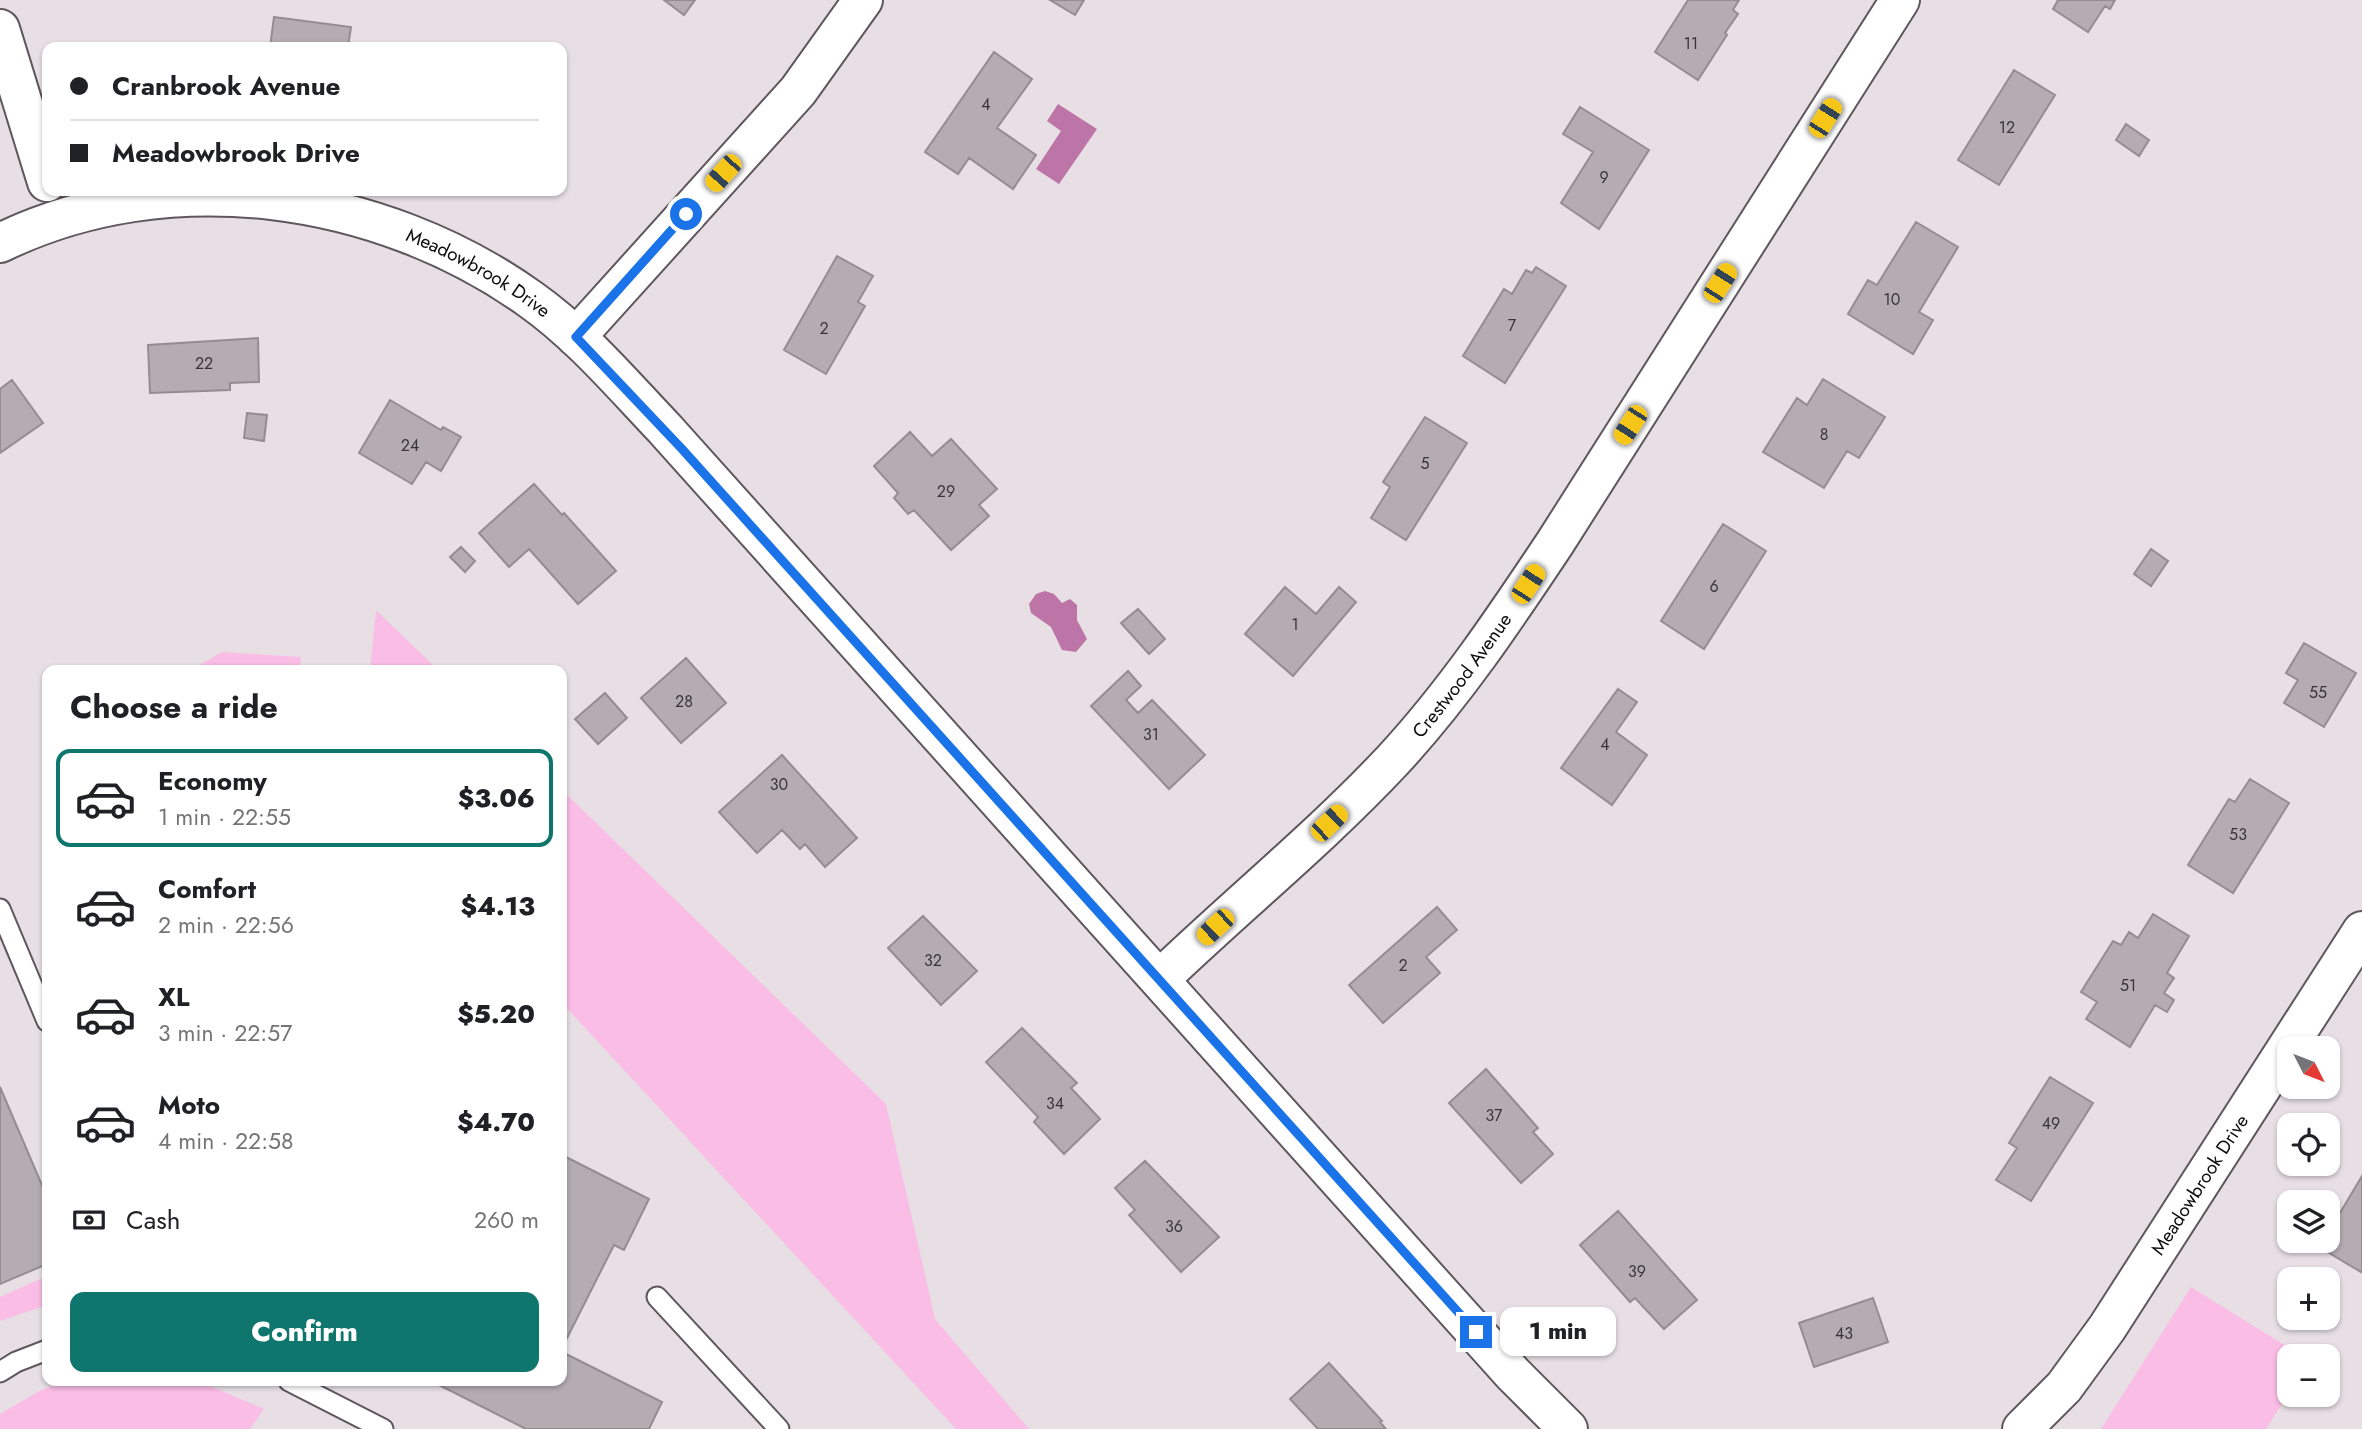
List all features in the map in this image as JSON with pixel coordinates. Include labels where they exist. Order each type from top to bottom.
[{"type":"street","points":[[576,337],[798,91],[863,0]]},
{"type":"street","name":"Crestwood Avenue","points":[[1160,979],[1356,796],[1392,760],[1449,694],[1500,626],[1555,543],[1900,0]]},
{"type":"street","points":[[0,29],[42,166]]},
{"type":"street","name":"Meadowbrook Drive","points":[[0,243],[55,205],[118,206],[175,198],[237,196],[303,204],[369,220],[429,241],[482,268],[522,294],[576,337],[664,428],[1513,1374],[1569,1429]]},
{"type":"street","name":"Meadowbrook Drive","points":[[2022,1429],[2064,1387],[2107,1328],[2362,930]]},
{"type":"lane","points":[[0,909],[42,1009]]},
{"type":"lane","points":[[657,1297],[779,1429]]},
{"type":"lane","points":[[0,1372],[16,1362],[42,1352]]},
{"type":"lane","points":[[299,1386],[383,1429]]},
{"type":"shaded area","points":[[1058,104],[1097,129],[1059,184],[1036,169],[1061,131],[1047,121]]},
{"type":"shaded area","points":[[1045,591],[1054,594],[1062,603],[1070,599],[1077,605],[1077,620],[1087,639],[1076,652],[1062,650],[1051,627],[1031,613],[1029,604],[1036,594]]},
{"type":"shaded area","points":[[376,610],[433,665],[370,665]]},
{"type":"shaded area","points":[[222,652],[301,657],[300,665],[200,665]]},
{"type":"shaded area","points":[[567,795],[886,1104],[935,1319],[1029,1429],[956,1429],[567,1008]]},
{"type":"shaded area","points":[[42,1278],[42,1307],[0,1321],[0,1297]]},
{"type":"shaded area","points":[[2191,1287],[2283,1344],[2277,1344],[2277,1407],[2280,1407],[2266,1429],[2101,1429]]},
{"type":"shaded area","points":[[53,1386],[210,1386],[264,1409],[250,1429],[0,1429],[0,1414],[41,1390]]},
{"type":"building","points":[[664,0],[695,0],[684,15]]},
{"type":"building","points":[[1050,0],[1084,0],[1075,15]]},
{"type":"building","points":[[1688,0],[1739,0],[1733,10],[1738,14],[1698,80],[1655,52]]},
{"type":"building","points":[[2058,0],[2115,0],[2110,9],[2105,6],[2088,32],[2053,9]]},
{"type":"building","points":[[274,17],[351,27],[349,42],[271,42]]},
{"type":"building","points":[[994,52],[1032,79],[997,128],[1036,155],[1013,189],[969,158],[958,174],[925,152]]},
{"type":"building","points":[[2014,70],[2055,95],[1999,185],[1958,160]]},
{"type":"building","points":[[1580,107],[1649,150],[1599,229],[1561,203],[1593,152],[1563,134]]},
{"type":"building","points":[[2126,124],[2149,140],[2139,156],[2116,140]]},
{"type":"building","points":[[1916,222],[1958,247],[1919,312],[1933,320],[1913,354],[1848,314],[1868,280],[1877,285]]},
{"type":"building","points":[[837,256],[873,276],[858,302],[865,306],[826,374],[784,350]]},
{"type":"building","points":[[1536,267],[1566,286],[1505,383],[1463,356],[1504,289],[1512,294],[1526,270],[1532,273]]},
{"type":"building","points":[[258,338],[259,382],[230,383],[230,390],[150,393],[148,345]]},
{"type":"building","points":[[1823,379],[1885,417],[1859,458],[1847,451],[1824,488],[1763,452],[1797,398],[1807,405]]},
{"type":"building","points":[[12,380],[43,423],[0,453],[0,389]]},
{"type":"building","points":[[390,400],[441,430],[443,427],[461,437],[441,471],[426,462],[412,484],[359,453]]},
{"type":"building","points":[[247,413],[267,415],[264,441],[244,438]]},
{"type":"building","points":[[1425,417],[1467,443],[1406,540],[1371,518],[1390,487],[1383,482]]},
{"type":"building","points":[[910,432],[932,456],[951,439],[997,489],[979,505],[989,516],[951,550],[914,510],[908,514],[894,498],[898,493],[874,466]]},
{"type":"building","points":[[534,484],[616,571],[578,604],[529,549],[509,567],[479,533]]},
{"type":"building","points":[[1723,524],[1766,551],[1704,649],[1661,621]]},
{"type":"building","points":[[461,547],[475,561],[465,572],[450,557]]},
{"type":"building","points":[[2151,549],[2168,561],[2151,586],[2134,574]]},
{"type":"building","points":[[1285,587],[1316,614],[1339,587],[1356,602],[1293,676],[1245,634]]},
{"type":"building","points":[[1138,609],[1165,639],[1149,654],[1121,623]]},
{"type":"building","points":[[2304,643],[2356,673],[2324,727],[2284,703],[2298,680],[2286,673]]},
{"type":"building","points":[[686,658],[726,703],[681,743],[641,698]]},
{"type":"building","points":[[1128,671],[1141,686],[1126,700],[1138,713],[1152,700],[1205,755],[1169,789],[1091,706]]},
{"type":"building","points":[[1618,689],[1637,702],[1616,732],[1647,755],[1612,805],[1561,768]]},
{"type":"building","points":[[605,693],[627,718],[598,744],[575,719]]},
{"type":"building","points":[[782,755],[857,838],[825,867],[805,844],[800,849],[782,830],[757,853],[719,812]]},
{"type":"building","points":[[2250,779],[2289,803],[2233,893],[2188,865],[2229,799],[2235,802]]},
{"type":"building","points":[[1437,907],[1457,930],[1426,957],[1440,973],[1383,1023],[1349,985]]},
{"type":"building","points":[[2153,914],[2189,936],[2167,973],[2174,978],[2164,993],[2174,1000],[2167,1012],[2155,1005],[2130,1047],[2086,1019],[2097,1002],[2081,992],[2113,941],[2121,945],[2129,932],[2138,938]]},
{"type":"building","points":[[923,916],[977,971],[941,1005],[888,948]]},
{"type":"building","points":[[1022,1028],[1077,1083],[1071,1088],[1100,1119],[1064,1154],[1034,1122],[1038,1117],[986,1062]]},
{"type":"building","points":[[1486,1069],[1538,1128],[1533,1132],[1553,1154],[1521,1183],[1449,1103]]},
{"type":"building","points":[[2050,1077],[2093,1103],[2031,1201],[1996,1180],[2017,1148],[2009,1143]]},
{"type":"building","points":[[0,1087],[42,1185],[42,1266],[0,1284]]},
{"type":"building","points":[[567,1158],[649,1199],[624,1250],[614,1245],[567,1338]]},
{"type":"building","points":[[1145,1161],[1219,1237],[1181,1272],[1129,1215],[1135,1210],[1115,1188]]},
{"type":"building","points":[[2362,1176],[2361,1272],[2329,1253],[2340,1253],[2340,1213]]},
{"type":"building","points":[[1618,1211],[1697,1300],[1664,1329],[1635,1298],[1630,1302],[1580,1245]]},
{"type":"building","points":[[1873,1298],[1888,1342],[1814,1367],[1799,1323]]},
{"type":"building","points":[[567,1354],[662,1402],[649,1429],[526,1429],[441,1386],[567,1386]]},
{"type":"building","points":[[1329,1363],[1382,1421],[1380,1422],[1386,1429],[1318,1429],[1290,1399]]},
{"type":"route","points":[[686,214],[576,337],[682,449],[1476,1332]]}]
